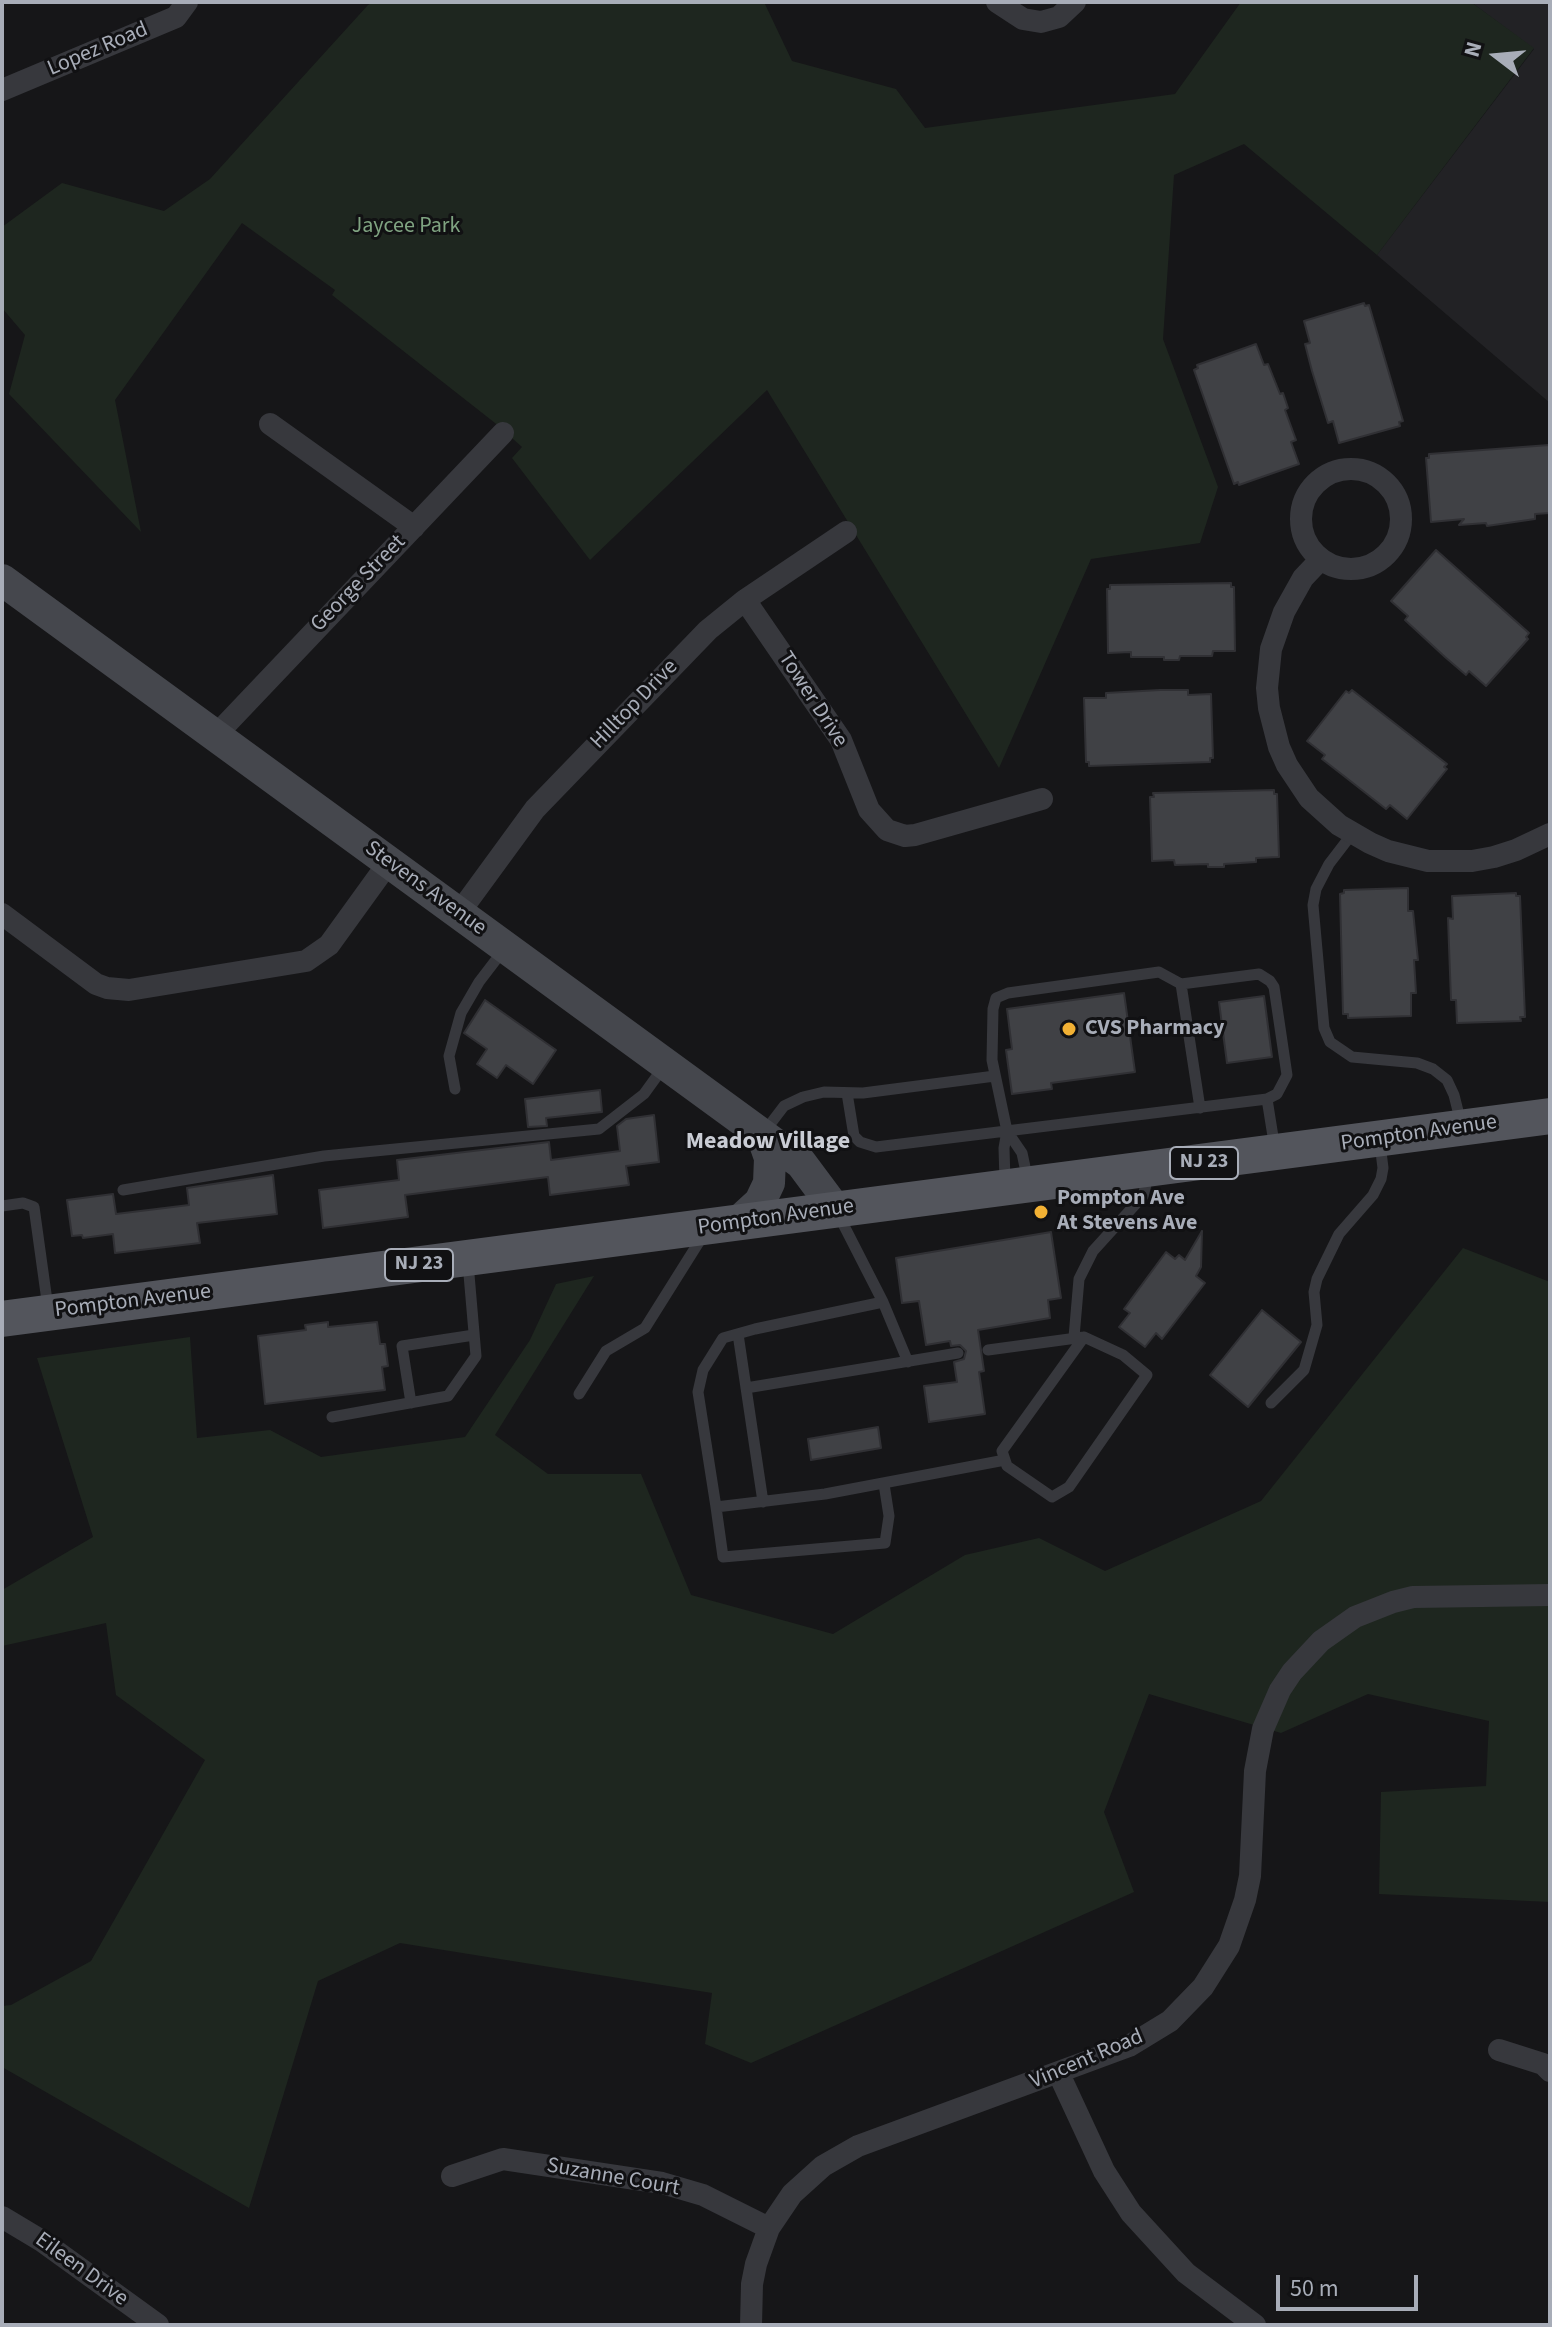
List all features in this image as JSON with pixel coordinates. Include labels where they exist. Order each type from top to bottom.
[{"type":"main road","name":"Stevens Avenue","points":[[2,580],[801,1163],[836,1210]]},
{"type":"main road","name":"Pompton Avenue","points":[[2,1319],[1550,1116]]},
{"type":"main road","points":[[723,1225],[760,1202],[769,1183],[770,1158],[762,1135]]},
{"type":"street","name":"Lopez Road","points":[[2,90],[176,17],[187,2]]},
{"type":"street","points":[[997,2],[1023,19],[1041,22],[1059,17],[1075,2]]},
{"type":"street","points":[[270,424],[414,527]]},
{"type":"street","name":"George Street","points":[[215,736],[503,433]]},
{"type":"street","points":[[1342,469],[1359,469],[1374,474],[1388,484],[1397,498],[1401,514],[1400,531],[1393,546],[1375,562],[1352,569],[1335,567],[1321,559],[1310,547],[1303,532],[1301,516],[1305,499],[1314,485],[1342,469]]},
{"type":"street","name":"Hilltop Drive","points":[[459,913],[535,809],[708,630],[745,600],[846,532]]},
{"type":"street","points":[[1321,559],[1303,578],[1276,630],[1268,668],[1269,708],[1279,747],[1297,782],[1323,812],[1352,834],[1388,851],[1428,861],[1494,857],[1550,834]]},
{"type":"street","name":"Tower Drive","points":[[745,600],[841,740],[873,818],[887,830],[905,836],[915,835],[1042,799]]},
{"type":"street","points":[[2,914],[87,979],[107,988],[129,990],[306,961],[329,945],[389,862]]},
{"type":"street","name":"Vincent Road","points":[[751,2325],[752,2284],[769,2228],[807,2179],[858,2146],[1129,2046],[1150,2035],[1188,2005],[1217,1967],[1239,1924],[1250,1876],[1255,1771],[1263,1729],[1280,1690],[1313,1648],[1355,1617],[1403,1599],[1434,1595],[1550,1595]]},
{"type":"street","points":[[1499,2050],[1543,2064],[1550,2071]]},
{"type":"street","points":[[1059,2074],[1104,2171],[1131,2213],[1186,2273],[1255,2325]]},
{"type":"street","name":"Suzanne Court","points":[[452,2176],[503,2159],[662,2183],[703,2195],[769,2228]]},
{"type":"street","name":"Eileen Drive","points":[[2,2217],[42,2241],[158,2325]]},
{"type":"lane","points":[[1352,834],[1329,864],[1316,889],[1313,905],[1324,1028],[1330,1042],[1352,1057],[1417,1063],[1433,1069],[1447,1080],[1462,1128]]},
{"type":"lane","points":[[455,1089],[449,1056],[461,1013],[505,947]]},
{"type":"lane","points":[[847,1093],[854,1136],[860,1142],[876,1147],[1007,1131],[1200,1108],[1267,1099],[1277,1094],[1287,1075],[1274,987],[1270,981],[1259,974],[1181,984],[1159,972],[1008,993],[996,998],[992,1060],[1007,1131],[1003,1157],[1017,1187]]},
{"type":"lane","points":[[1181,984],[1200,1108]]},
{"type":"lane","points":[[123,1190],[324,1156],[599,1129],[644,1094],[666,1064]]},
{"type":"lane","points":[[762,1135],[784,1106],[803,1097],[824,1092],[847,1093],[995,1076]]},
{"type":"lane","points":[[1267,1099],[1276,1153]]},
{"type":"lane","points":[[1007,1131],[1022,1153],[1017,1187]]},
{"type":"lane","points":[[1271,1403],[1304,1370],[1317,1325],[1314,1292],[1317,1279],[1339,1234],[1373,1195],[1381,1179],[1383,1168],[1379,1139]]},
{"type":"lane","points":[[988,1350],[1079,1337],[1123,1355],[1147,1375],[1069,1487],[1052,1497],[1007,1466],[1002,1451],[1079,1337],[1079,1279],[1093,1251],[1143,1196],[1150,1170]]},
{"type":"lane","points":[[2,1206],[23,1203],[34,1207],[48,1313]]},
{"type":"lane","points":[[836,1210],[883,1302],[908,1362]]},
{"type":"lane","points":[[579,1394],[606,1351],[645,1328],[723,1225]]},
{"type":"lane","points":[[332,1417],[448,1396],[476,1356],[467,1259]]},
{"type":"lane","points":[[883,1302],[723,1338],[703,1370],[698,1392],[723,1557],[885,1543],[889,1516],[884,1484]]},
{"type":"lane","points":[[738,1334],[763,1502]]},
{"type":"lane","points":[[411,1403],[402,1346],[474,1335]]},
{"type":"lane","points":[[746,1388],[958,1353]]},
{"type":"lane","points":[[716,1507],[884,1484],[1005,1460]]},
{"type":"shaded area","points":[[1471,2],[1550,2],[1550,403],[1377,255],[1534,49]]},
{"type":"green space","name":"Jaycee Park","points":[[373,2],[764,2],[792,61],[896,89],[925,128],[1175,94],[1241,2],[1471,2],[1534,48],[1377,255],[1244,144],[1174,175],[1163,339],[1218,487],[1200,543],[1091,559],[999,768],[767,390],[590,560],[512,458],[522,447],[332,295],[335,290],[242,223],[115,400],[141,532],[9,394],[25,335],[2,308],[2,227],[62,183],[164,211],[210,179]]},
{"type":"green space","points":[[1463,1248],[1550,1282],[1550,1902],[1379,1894],[1381,1792],[1486,1786],[1489,1721],[1368,1694],[1281,1733],[1149,1694],[1104,1812],[1134,1892],[751,2063],[705,2044],[712,1993],[400,1943],[318,1981],[249,2208],[2,2067],[2,2006],[11,2005],[91,1961],[205,1760],[116,1695],[106,1623],[2,1646],[2,1590],[93,1537],[37,1358],[190,1337],[197,1438],[270,1430],[321,1457],[465,1437],[530,1340],[556,1284],[594,1276],[495,1435],[548,1474],[641,1474],[691,1595],[833,1634],[965,1555],[1039,1538],[1105,1571],[1261,1501]]},
{"type":"building","points":[[1364,303],[1365,306],[1369,305],[1403,421],[1399,422],[1400,426],[1339,443],[1333,421],[1328,423],[1312,371],[1305,344],[1310,343],[1304,321]]},
{"type":"building","points":[[1256,344],[1264,365],[1268,364],[1280,394],[1283,393],[1288,408],[1285,410],[1296,440],[1291,442],[1299,464],[1239,485],[1238,482],[1234,484],[1194,370],[1198,368],[1197,365]]},
{"type":"building","points":[[1549,445],[1550,513],[1535,514],[1535,519],[1487,526],[1486,523],[1459,525],[1464,519],[1431,522],[1426,458],[1429,454]]},
{"type":"building","points":[[1436,550],[1529,633],[1528,639],[1486,686],[1469,671],[1466,675],[1445,657],[1405,620],[1408,616],[1391,601]]},
{"type":"building","points":[[1231,583],[1234,587],[1235,651],[1213,651],[1212,656],[1180,656],[1179,660],[1131,657],[1131,652],[1108,653],[1107,589],[1110,585]]},
{"type":"building","points":[[1188,690],[1188,695],[1211,694],[1213,758],[1210,762],[1089,766],[1086,762],[1084,698],[1106,698],[1106,693]]},
{"type":"building","points":[[1352,690],[1447,764],[1444,767],[1447,769],[1407,819],[1390,805],[1386,809],[1322,759],[1325,755],[1307,741],[1346,691],[1349,693]]},
{"type":"building","points":[[1274,790],[1277,794],[1279,857],[1256,858],[1256,862],[1224,864],[1224,867],[1175,865],[1174,860],[1152,861],[1150,797],[1154,797],[1153,793]]},
{"type":"building","points":[[1408,888],[1408,911],[1413,911],[1418,960],[1414,960],[1416,993],[1411,993],[1411,1016],[1348,1018],[1348,1014],[1343,1014],[1340,894],[1344,890]]},
{"type":"building","points":[[1516,893],[1520,896],[1525,1017],[1520,1017],[1521,1021],[1457,1023],[1456,1000],[1451,1000],[1448,918],[1453,919],[1452,896]]},
{"type":"building","name":"CVS Pharmacy","points":[[1124,993],[1135,1072],[1051,1083],[1052,1089],[1012,1094],[1006,1050],[1012,1049],[1007,1009]]},
{"type":"building","points":[[1264,996],[1272,1057],[1227,1063],[1219,1002]]},
{"type":"building","points":[[485,1000],[556,1050],[533,1084],[506,1065],[497,1078],[477,1064],[487,1049],[464,1033]]},
{"type":"building","points":[[600,1090],[602,1112],[546,1118],[547,1126],[528,1127],[525,1099]]},
{"type":"building","points":[[654,1115],[659,1162],[626,1166],[629,1185],[550,1195],[548,1177],[405,1195],[408,1217],[323,1228],[319,1190],[399,1180],[397,1160],[549,1142],[551,1160],[620,1151],[617,1126],[626,1119]]},
{"type":"building","points":[[273,1175],[277,1214],[197,1223],[200,1243],[115,1253],[113,1234],[83,1238],[82,1235],[72,1236],[67,1200],[113,1194],[116,1214],[189,1205],[187,1188]]},
{"type":"building","points":[[1202,1231],[1201,1267],[1196,1276],[1205,1283],[1162,1339],[1156,1333],[1145,1347],[1119,1327],[1130,1313],[1124,1309],[1166,1252],[1175,1259],[1179,1255],[1185,1260]]},
{"type":"building","points":[[1051,1232],[1061,1298],[1048,1300],[1050,1318],[978,1330],[984,1371],[979,1372],[985,1414],[929,1422],[924,1386],[957,1382],[954,1362],[964,1359],[966,1351],[960,1345],[951,1346],[950,1341],[926,1345],[919,1301],[902,1303],[896,1258]]},
{"type":"building","points":[[1262,1310],[1301,1342],[1248,1407],[1210,1375]]},
{"type":"building","points":[[328,1322],[328,1327],[377,1322],[380,1344],[385,1344],[388,1366],[382,1367],[385,1390],[265,1404],[258,1336],[306,1330],[305,1325]]},
{"type":"building","points":[[878,1427],[881,1448],[811,1460],[808,1439]]},
{"type":"place","name":"CVS Pharmacy","points":[[1069,1029]]},
{"type":"place","name":"Pompton Ave At Stevens Ave","points":[[1041,1212]]},
{"type":"district","name":"Meadow Village","points":[[768,1143]]}]
